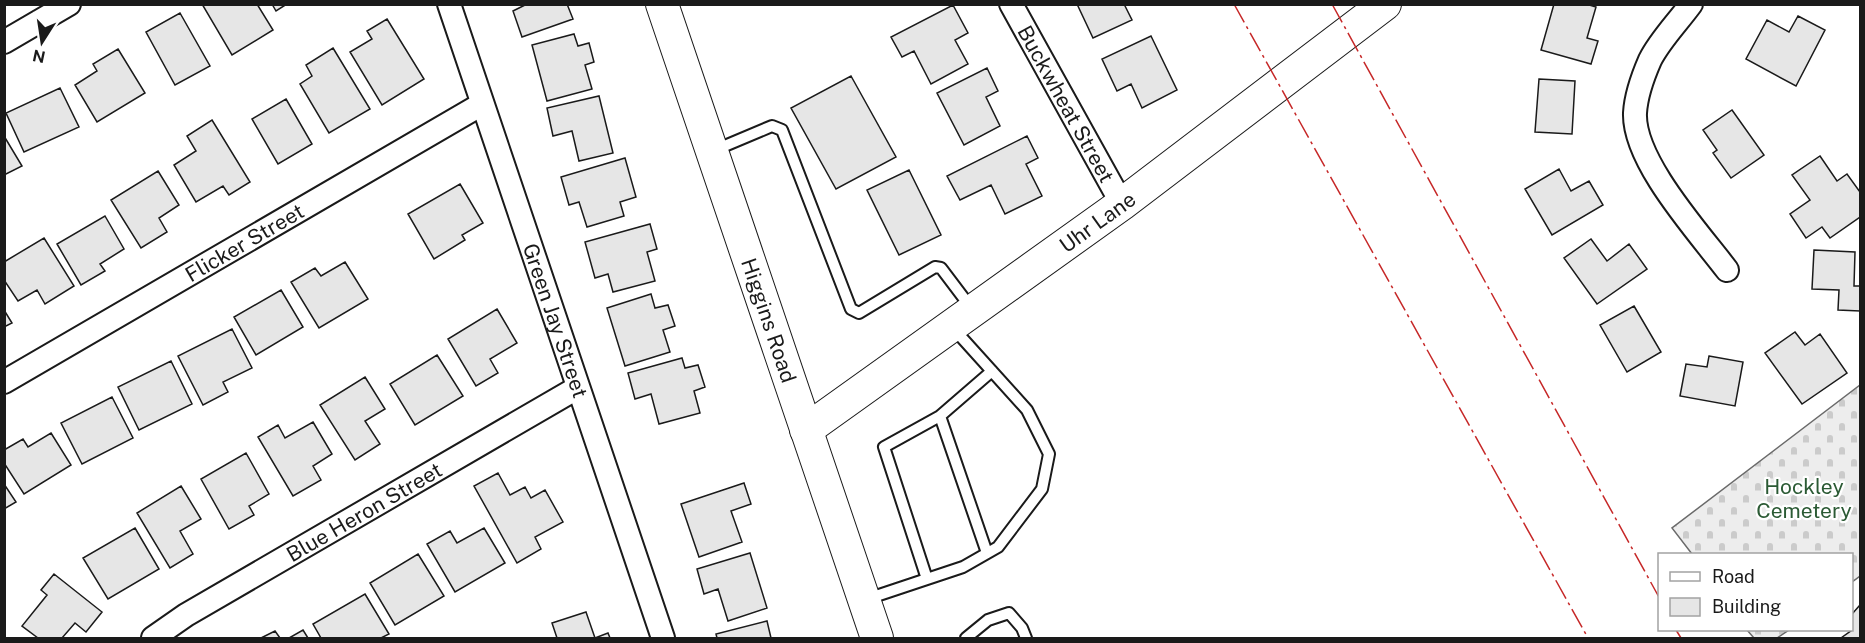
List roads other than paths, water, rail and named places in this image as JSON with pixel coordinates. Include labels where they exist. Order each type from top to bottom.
[{"type":"street","points":[[4,42],[69,4]]},
{"type":"street","name":"Green Jay Street","points":[[449,4],[663,639]]},
{"type":"street","name":"Higgins Road","points":[[662,4],[877,639]]},
{"type":"street","name":"Buckwheat Street","points":[[1011,4],[1122,204]]},
{"type":"street","name":"Uhr Lane","points":[[806,430],[1122,204],[1384,4]]},
{"type":"street","points":[[1691,4],[1651,59],[1639,93],[1635,115],[1640,140],[1660,182],[1727,270]]},
{"type":"street","name":"Flicker Street","points":[[4,382],[482,104]]},
{"type":"street","name":"Blue Heron Street","points":[[153,639],[186,615],[577,388]]},
{"type":"lane","points":[[712,151],[772,126],[782,130],[851,309],[859,313],[935,267],[941,268],[962,318],[992,371],[1027,410],[1049,454],[1042,489],[999,547],[963,567],[863,600]]},
{"type":"lane","points":[[927,579],[884,447],[940,416],[992,371]]},
{"type":"lane","points":[[940,416],[987,553]]},
{"type":"lane","points":[[969,638],[988,620],[1009,614],[1022,628],[1026,639]]},
{"type":"park label","name":"Hockley Cemetery","points":[[1804,498]]}]
